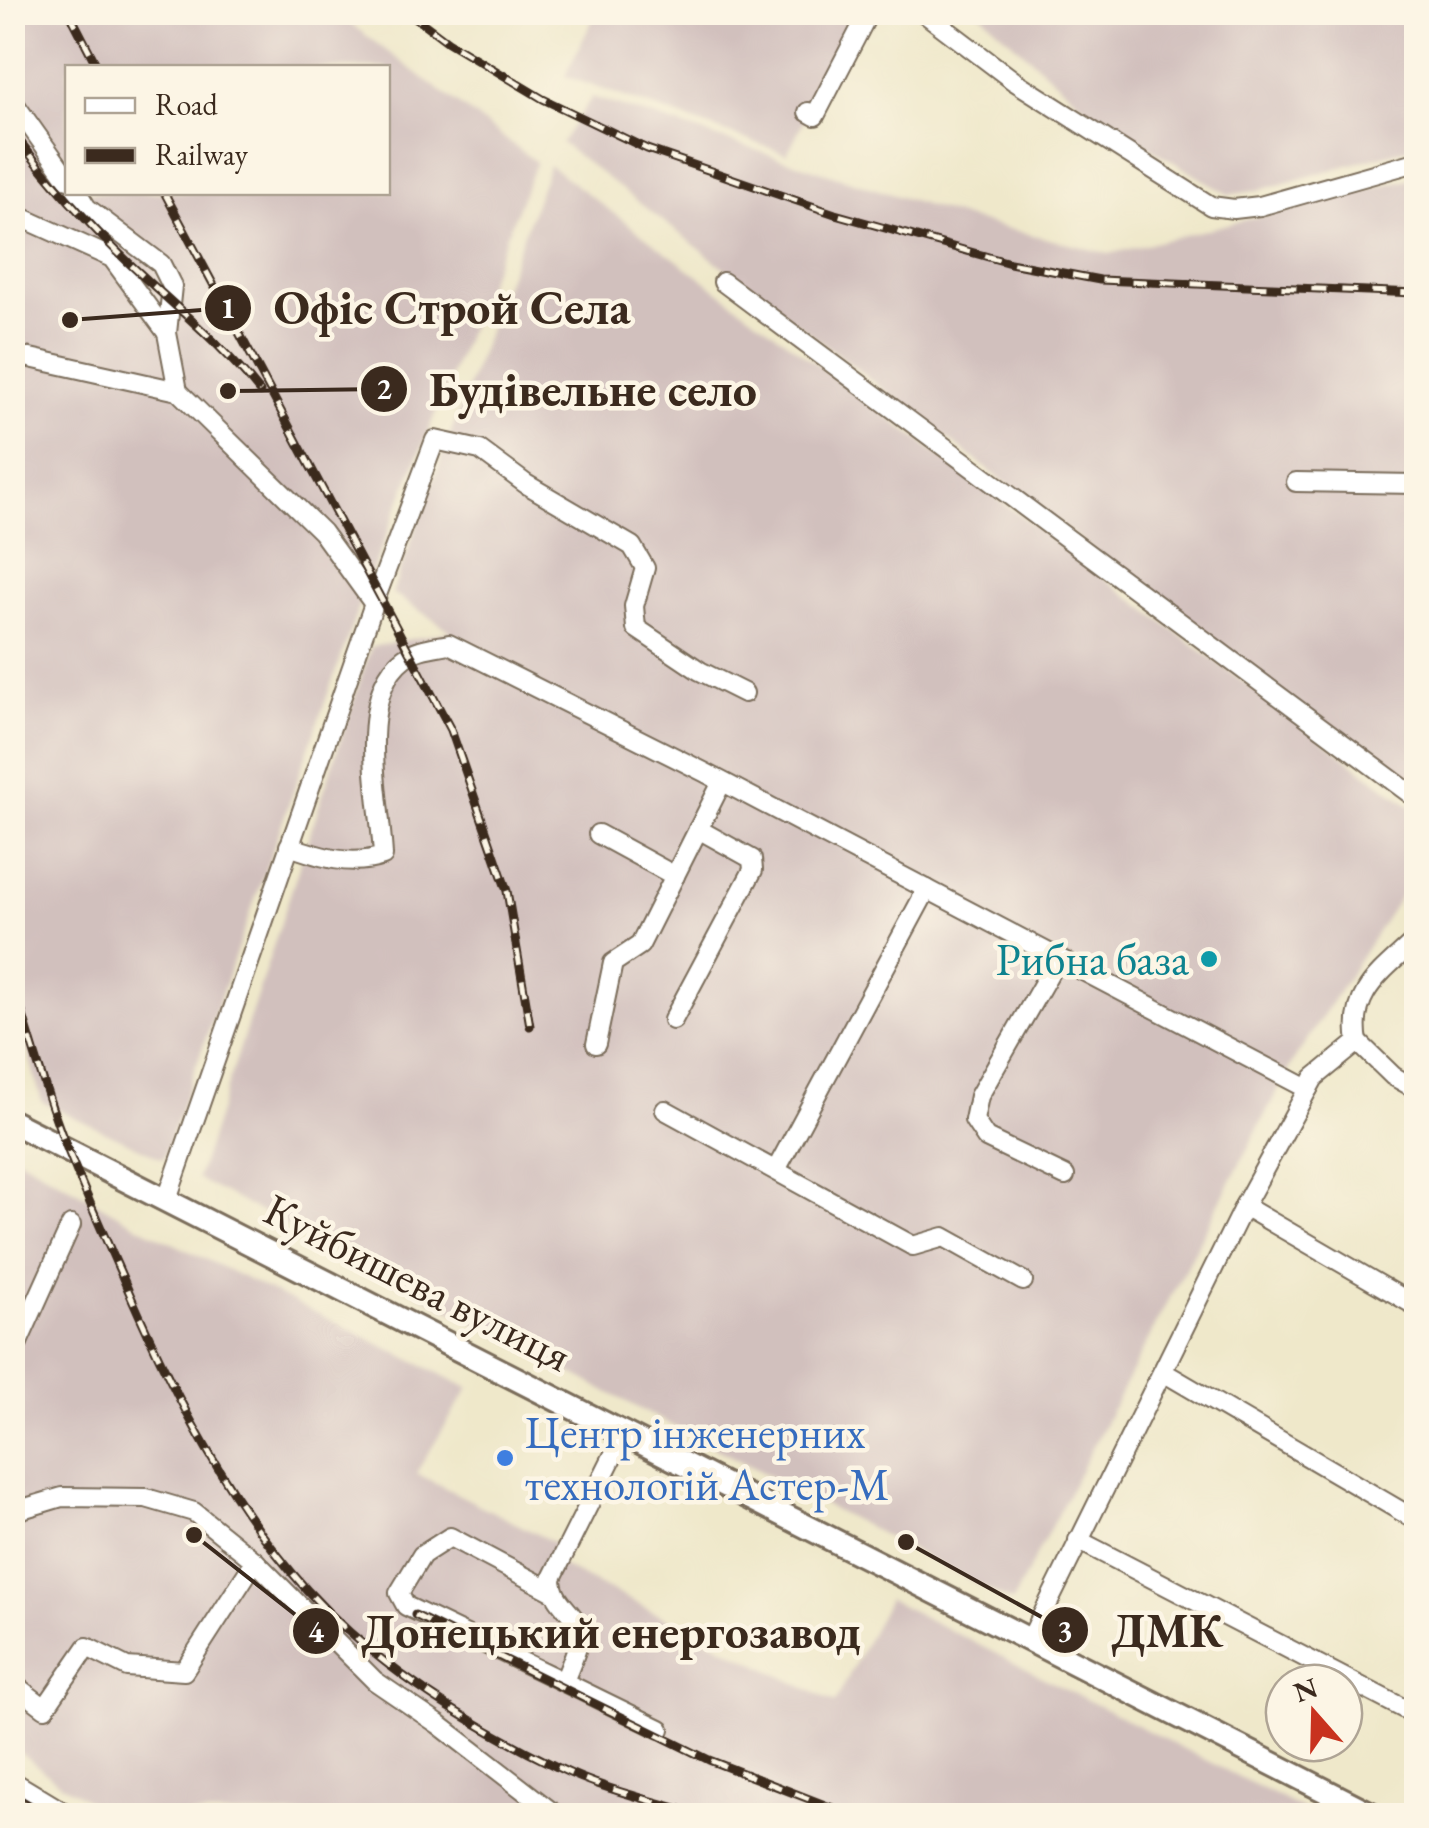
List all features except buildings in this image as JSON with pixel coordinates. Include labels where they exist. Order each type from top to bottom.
[{"type":"main road","name":"Куйбишева вулиця","points":[[12,1122],[1375,1816]]},
{"type":"street","points":[[808,112],[815,116],[868,12]]},
{"type":"street","points":[[923,12],[1014,82],[1212,206],[1234,210],[1260,206],[1416,162]]},
{"type":"street","points":[[12,100],[65,175]]},
{"type":"street","points":[[79,195],[87,208],[161,264],[172,286],[167,333],[178,390]]},
{"type":"street","points":[[12,212],[112,258],[167,333]]},
{"type":"street","points":[[722,282],[1416,798]]},
{"type":"street","points":[[12,354],[178,390],[322,532],[374,604]]},
{"type":"street","points":[[167,1199],[435,440],[480,450],[526,484],[632,546],[645,568],[634,606],[636,628],[700,671],[744,693]]},
{"type":"street","points":[[1296,482],[1416,484]]},
{"type":"street","points":[[290,846],[324,858],[366,862],[383,856],[372,748],[384,682],[412,654],[449,644],[722,782],[1308,1089]]},
{"type":"street","points":[[596,1044],[612,963],[640,945],[722,782]]},
{"type":"street","points":[[673,1020],[753,870],[752,858],[698,829]]},
{"type":"street","points":[[598,834],[674,876]]},
{"type":"street","points":[[776,1170],[927,889]]},
{"type":"street","points":[[1416,940],[1378,976],[1357,1004],[1355,1023],[1358,1042],[1393,1076],[1416,1089]]},
{"type":"street","points":[[1058,958],[979,1096],[974,1120],[986,1138],[1065,1176]]},
{"type":"street","points":[[1031,1638],[1244,1206],[1314,1078],[1358,1042]]},
{"type":"street","points":[[665,1110],[913,1246],[944,1237],[1023,1281]]},
{"type":"street","points":[[1244,1206],[1416,1306]]},
{"type":"street","points":[[12,1356],[71,1225]]},
{"type":"street","points":[[1163,1372],[1416,1520]]},
{"type":"street","points":[[552,1591],[552,1578],[626,1432]]},
{"type":"street","points":[[12,1512],[62,1498],[146,1498],[194,1512],[255,1562],[375,1682],[557,1816]]},
{"type":"street","points":[[564,1682],[580,1636],[578,1624],[552,1591],[450,1537],[422,1555],[400,1593],[406,1606],[660,1729]]},
{"type":"street","points":[[1078,1540],[1416,1715]]},
{"type":"street","points":[[12,1683],[45,1708],[87,1647],[127,1668],[184,1672],[255,1562]]},
{"type":"street","points":[[12,1781],[70,1816]]},
{"type":"street","points":[[12,1809],[23,1816]]},
{"type":"shaded area","points":[[13,13],[336,13],[536,162],[365,589],[163,1159],[42,1102],[13,1001]]},
{"type":"shaded area","points":[[596,13],[858,13],[787,154],[565,76]]},
{"type":"shaded area","points":[[980,13],[1416,13],[1416,146],[1257,191],[1229,195],[1090,112]]},
{"type":"shaded area","points":[[592,97],[965,218],[1109,254],[1416,177],[1416,797],[561,143]]},
{"type":"shaded area","points":[[549,165],[1416,810],[1416,872],[1291,1065],[1012,1602],[197,1179],[371,647],[451,631],[392,593]]},
{"type":"shaded area","points":[[12,1154],[140,1227],[469,1388],[416,1473],[559,1545],[552,1561],[835,1703],[888,1599],[1314,1815],[111,1815],[59,1783],[13,1747]]},
{"type":"tram line","points":[[12,1791],[54,1816]]},
{"type":"railway","points":[[69,12],[96,65]]},
{"type":"railway","points":[[408,12],[448,42],[543,99],[647,149],[835,214],[1010,263],[1100,280],[1416,293]]},
{"type":"railway","points":[[12,131],[98,232],[213,341],[260,392]]},
{"type":"railway","points":[[166,195],[451,730],[507,891],[530,1026]]},
{"type":"railway","points":[[12,981],[61,1132],[147,1332],[206,1449],[279,1557],[363,1644],[457,1712],[576,1776],[703,1816]]},
{"type":"railway","points":[[415,1615],[709,1760],[853,1816]]},
{"type":"place","name":"Офіс Строй Села","points":[[70,320]]},
{"type":"place","name":"Будівельне село","points":[[228,391]]},
{"type":"place","name":"Рибна база","points":[[1209,959]]},
{"type":"place","name":"Центр інженерних технологій Астер-М","points":[[505,1458]]},
{"type":"place","name":"Донецький енергозавод","points":[[194,1535]]},
{"type":"place","name":"ДМК","points":[[906,1542]]}]
